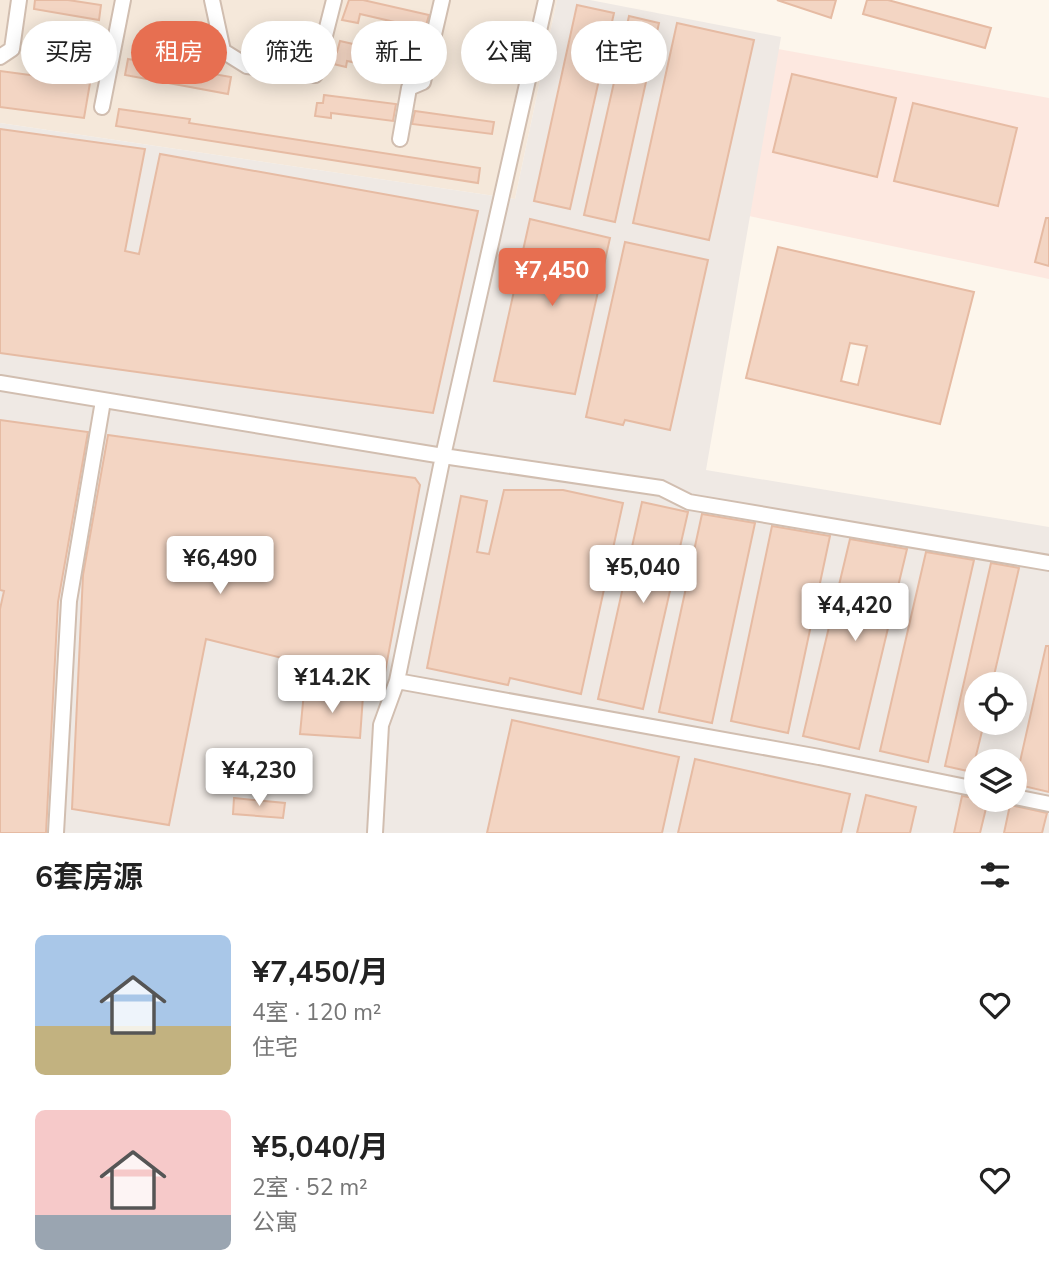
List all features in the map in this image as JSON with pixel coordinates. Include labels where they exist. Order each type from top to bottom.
[{"type":"street","points":[[0,57],[12,49],[19,0]]},
{"type":"street","points":[[102,107],[123,0]]},
{"type":"street","points":[[212,0],[223,51],[247,66],[315,75],[334,0]]},
{"type":"street","points":[[400,139],[409,88],[423,82],[442,0]]},
{"type":"street","points":[[375,833],[381,725],[397,681],[443,456],[546,0]]},
{"type":"street","points":[[0,383],[443,456],[661,488],[689,502],[1049,563]]},
{"type":"street","points":[[56,833],[69,601],[103,401]]},
{"type":"street","points":[[397,681],[819,757],[964,787]]},
{"type":"street","points":[[1027,799],[1049,804]]},
{"type":"shaded area","points":[[0,0],[557,0],[553,21],[461,21],[461,84],[539,84],[515,199],[0,123]]},
{"type":"shaded area","points":[[557,0],[590,0],[781,37],[706,470],[1049,527],[1049,833],[0,833],[0,123],[515,199],[539,84],[557,84],[557,21],[553,21]]},
{"type":"shaded area","points":[[778,49],[1049,98],[1049,279],[749,216]]},
{"type":"building","points":[[35,0],[68,0],[101,5],[99,20],[34,9]]},
{"type":"building","points":[[349,0],[363,0],[429,15],[427,21],[390,21],[360,14],[358,21],[342,20]]},
{"type":"building","points":[[777,0],[836,0],[831,18]]},
{"type":"building","points":[[867,0],[888,0],[991,28],[985,48],[863,14]]},
{"type":"building","points":[[577,5],[614,13],[612,21],[573,21]]},
{"type":"building","points":[[629,16],[650,21],[628,21]]},
{"type":"building","points":[[677,23],[754,40],[709,240],[633,223],[664,84],[667,84],[667,68]]},
{"type":"building","points":[[571,32],[571,84],[598,84],[570,209],[534,201]]},
{"type":"building","points":[[340,41],[351,44],[351,62],[347,61],[346,67],[337,65]]},
{"type":"building","points":[[128,59],[131,60],[131,76],[125,75]]},
{"type":"building","points":[[0,71],[21,74],[21,84],[90,84],[84,118],[0,107]]},
{"type":"building","points":[[792,74],[896,98],[877,177],[773,152]]},
{"type":"building","points":[[227,76],[231,77],[228,94],[174,84],[227,84]]},
{"type":"building","points":[[614,84],[646,84],[615,222],[584,215]]},
{"type":"building","points":[[324,95],[396,104],[393,121],[331,113],[331,118],[315,116],[317,103],[323,103]]},
{"type":"building","points":[[913,103],[1017,128],[998,206],[894,181]]},
{"type":"building","points":[[119,109],[190,119],[189,123],[480,168],[478,183],[116,126]]},
{"type":"building","points":[[415,111],[494,122],[492,134],[412,124]]},
{"type":"building","points":[[0,129],[145,149],[125,251],[139,254],[160,154],[478,211],[433,413],[0,353]]},
{"type":"building","points":[[1046,218],[1049,218],[1049,266],[1035,262]]},
{"type":"building","points":[[530,219],[610,238],[575,394],[494,381]]},
{"type":"building","points":[[625,242],[708,260],[670,430],[625,420],[623,425],[586,417]]},
{"type":"building","points":[[778,247],[974,292],[940,424],[746,378]],"holes":[[[850,343],[867,346],[858,385],[841,381]]]},
{"type":"building","points":[[0,420],[88,432],[58,602],[46,833],[0,833],[0,609],[4,591],[0,590]]},
{"type":"building","points":[[108,435],[415,478],[420,485],[383,683],[206,639],[169,825],[72,809],[83,575]]},
{"type":"building","points":[[504,490],[563,490],[623,503],[581,694],[510,678],[508,685],[427,668],[461,496],[487,501],[477,552],[489,554]]},
{"type":"building","points":[[642,502],[688,512],[643,709],[598,699]]},
{"type":"building","points":[[702,514],[755,523],[712,723],[659,712]]},
{"type":"building","points":[[772,526],[830,536],[788,733],[731,721]]},
{"type":"building","points":[[850,539],[907,549],[859,749],[803,736]]},
{"type":"building","points":[[926,552],[974,560],[928,762],[880,751]]},
{"type":"building","points":[[991,563],[1019,568],[995,672],[966,672]]},
{"type":"building","points":[[1046,646],[1049,646],[1049,792],[1027,787],[1027,749],[1023,749]]},
{"type":"building","points":[[964,682],[964,735],[981,735],[978,749],[964,749],[964,770],[945,766]]},
{"type":"building","points":[[304,692],[363,696],[360,738],[300,734]]},
{"type":"building","points":[[512,720],[679,757],[662,833],[487,833]]},
{"type":"building","points":[[695,759],[850,794],[841,833],[678,833]]},
{"type":"building","points":[[866,795],[916,807],[910,833],[857,833]]},
{"type":"building","points":[[964,796],[964,812],[985,812],[980,833],[954,833]]},
{"type":"building","points":[[234,798],[285,803],[283,818],[233,814]]},
{"type":"building","points":[[1027,809],[1047,813],[1042,833],[1004,833],[1008,812],[1027,812]]}]
